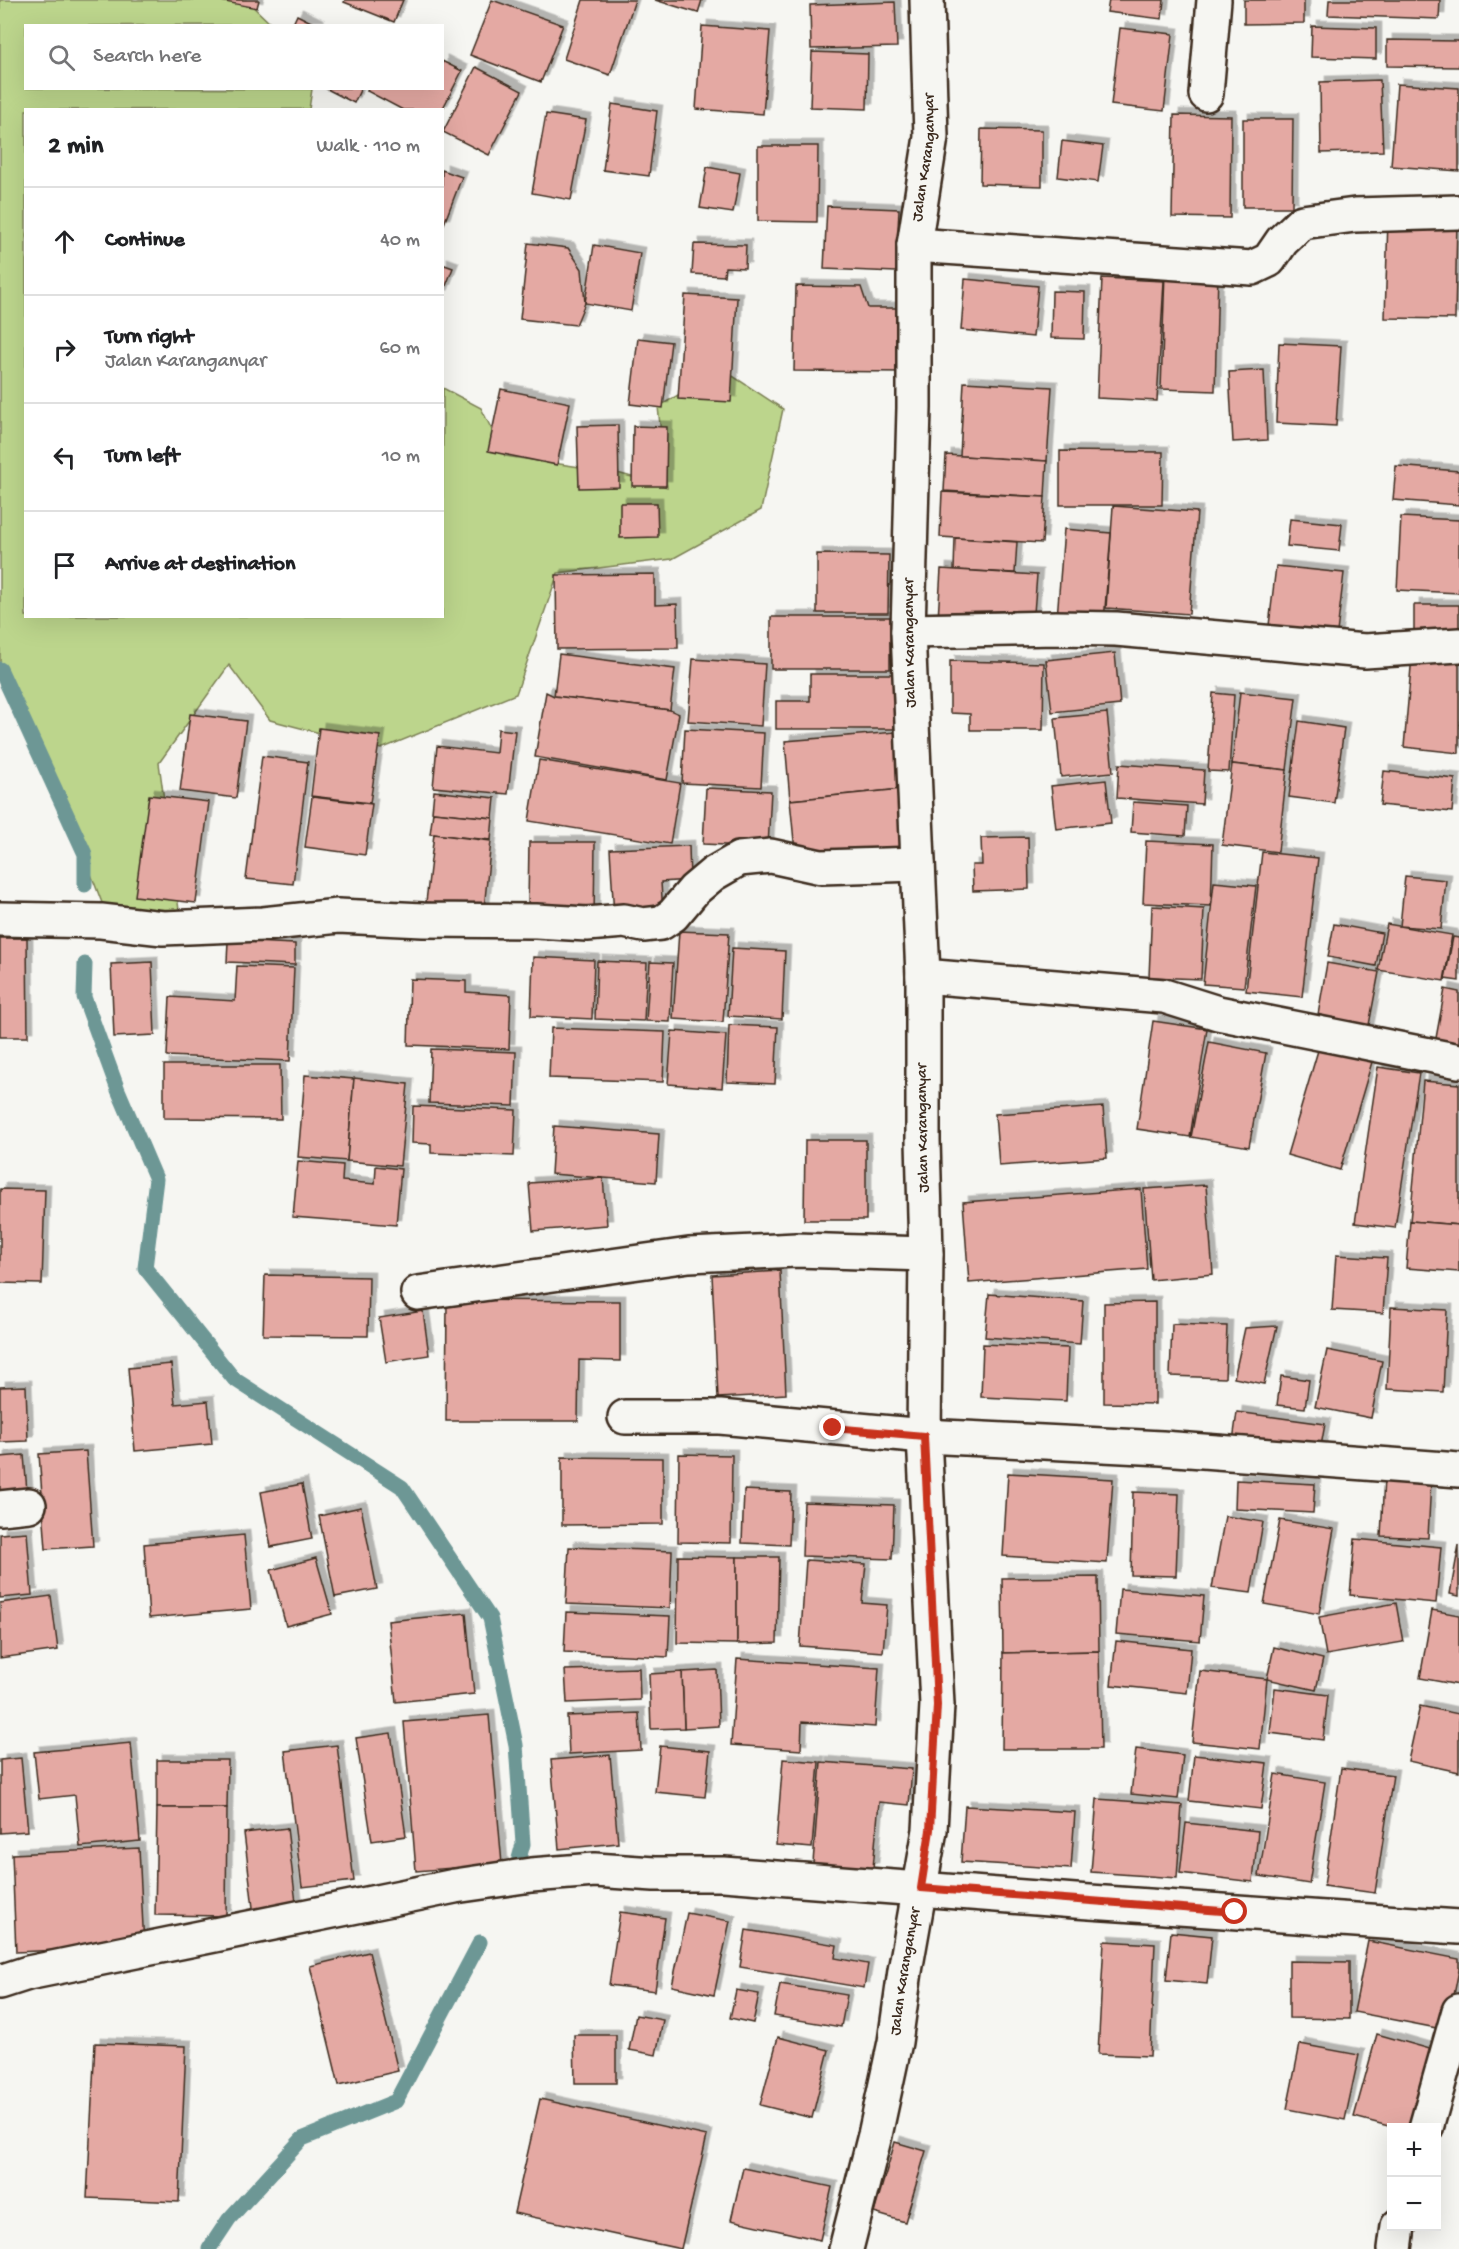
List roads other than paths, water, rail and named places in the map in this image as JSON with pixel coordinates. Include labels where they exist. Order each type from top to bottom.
[{"type":"street","name":"Jalan Karanganyar","points":[[846,2249],[895,2042],[905,1971],[921,1888],[930,1830],[937,1705],[924,1436],[926,1254],[922,1140],[923,976],[908,631],[915,408],[914,245],[931,137],[927,0]]},
{"type":"street","points":[[1206,94],[1214,0]]},
{"type":"street","points":[[914,245],[1252,268],[1269,260],[1282,241],[1302,222],[1355,214],[1459,212]]},
{"type":"street","points":[[908,631],[1116,629],[1365,651],[1459,645]]},
{"type":"street","points":[[0,919],[101,921],[163,928],[263,924],[338,916],[587,924],[624,921],[644,925],[661,923],[673,915],[694,890],[713,874],[739,859],[771,856],[821,867],[918,864]]},
{"type":"street","points":[[923,976],[1164,996],[1218,1013],[1459,1061]]},
{"type":"street","points":[[418,1293],[689,1255],[796,1250],[926,1254]]},
{"type":"street","points":[[625,1417],[720,1417],[924,1436],[1162,1448],[1459,1470]]},
{"type":"street","points":[[0,1982],[28,1973],[455,1886],[531,1875],[595,1870],[654,1874],[724,1874],[1459,1928]]},
{"type":"street","points":[[1427,2123],[1459,2011]]},
{"type":"street","points":[[1395,2249],[1397,2231]]},
{"type":"waterway","points":[[0,669],[85,854],[85,885]]},
{"type":"waterway","points":[[85,964],[84,997],[118,1090],[156,1179],[145,1268],[234,1379],[402,1487],[490,1618],[516,1745],[523,1844],[515,1873]]},
{"type":"waterway","points":[[209,2249],[229,2219],[302,2139],[396,2101],[480,1942]]}]
